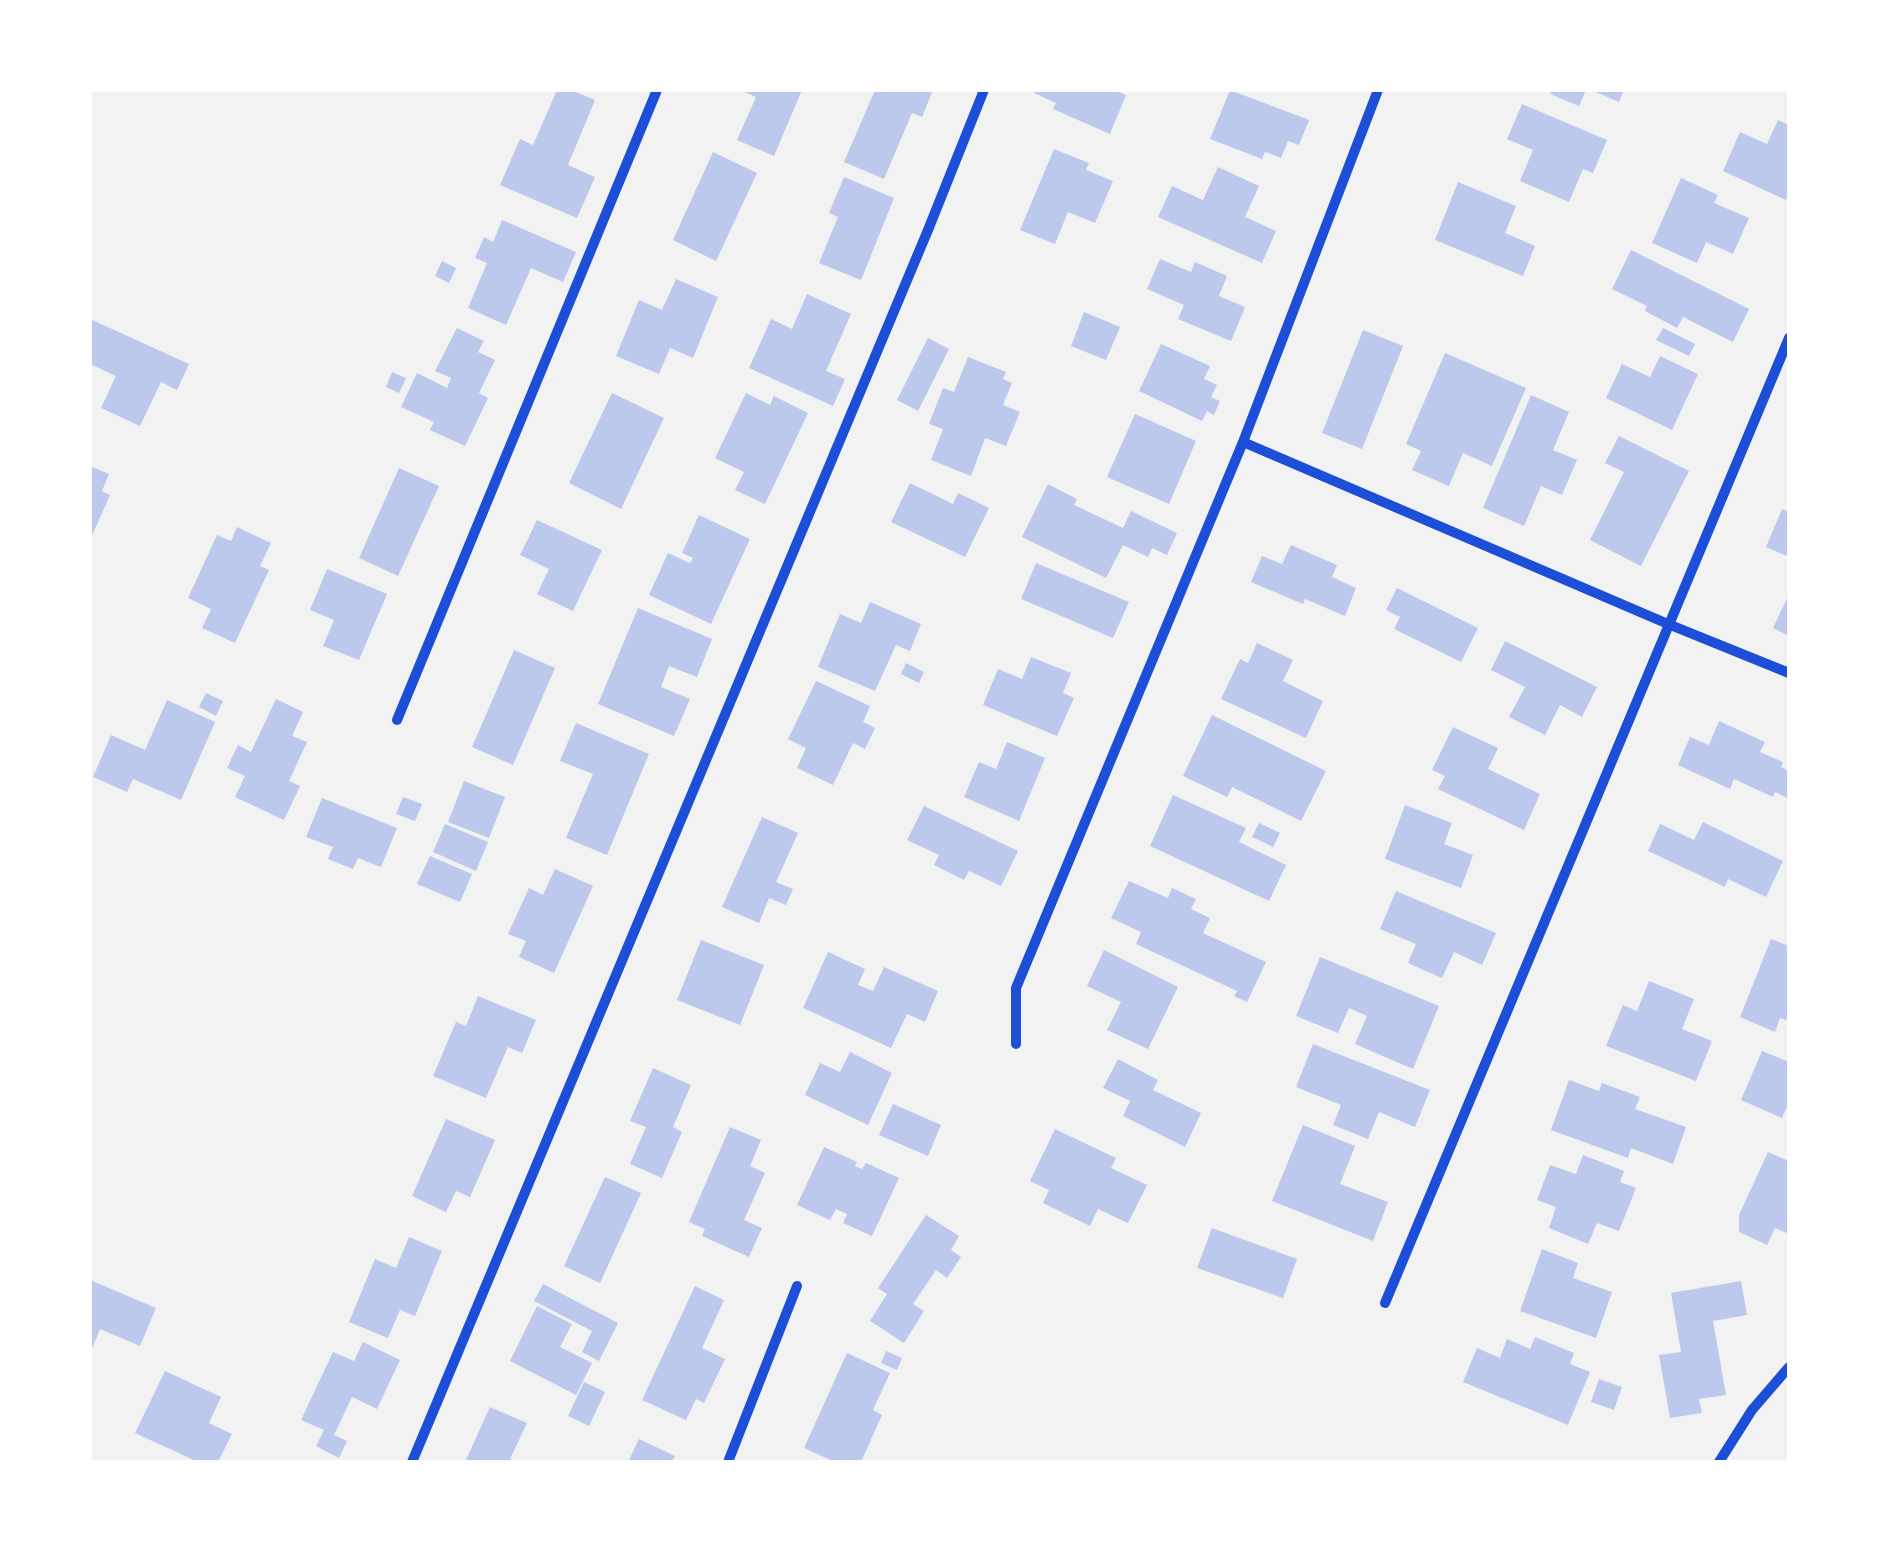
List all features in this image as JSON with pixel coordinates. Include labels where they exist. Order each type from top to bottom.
[{"type":"street","points":[[397,720],[657,90]]},
{"type":"street","points":[[412,1462],[984,90]]},
{"type":"street","points":[[1016,1044],[1016,988],[1243,442],[1378,90]]},
{"type":"street","points":[[1385,1302],[1789,338]]},
{"type":"street","points":[[1243,442],[1789,672]]},
{"type":"street","points":[[728,1462],[797,1286]]},
{"type":"street","points":[[1719,1462],[1752,1410],[1789,1367]]},
{"type":"building","points":[[557,90],[571,90],[595,100],[568,165],[595,177],[577,218],[500,185],[520,139],[533,145]]},
{"type":"building","points":[[740,90],[802,90],[774,156],[737,140],[756,97]]},
{"type":"building","points":[[875,90],[933,90],[922,117],[912,113],[884,179],[844,162]]},
{"type":"building","points":[[1114,90],[1126,95],[1110,134],[1053,109],[1056,103],[1034,93]]},
{"type":"building","points":[[1230,90],[1309,120],[1299,145],[1288,141],[1281,158],[1265,152],[1262,159],[1210,139]]},
{"type":"building","points":[[1552,90],[1586,90],[1579,106],[1550,94]]},
{"type":"building","points":[[1591,90],[1624,90],[1619,102]]},
{"type":"building","points":[[1522,104],[1607,140],[1593,173],[1583,169],[1569,202],[1520,181],[1533,150],[1507,139]]},
{"type":"building","points":[[1778,120],[1789,125],[1786,200],[1723,171],[1740,132],[1767,144]]},
{"type":"building","points":[[1054,149],[1089,163],[1086,170],[1113,181],[1095,223],[1068,212],[1055,244],[1020,230]]},
{"type":"building","points":[[713,152],[757,173],[716,261],[673,240]]},
{"type":"building","points":[[1218,167],[1259,186],[1245,217],[1276,231],[1262,263],[1158,217],[1172,186],[1203,200]]},
{"type":"building","points":[[844,177],[894,198],[861,280],[819,263],[838,217],[829,213]]},
{"type":"building","points":[[1681,178],[1718,195],[1714,203],[1749,218],[1733,254],[1706,242],[1697,263],[1652,243]]},
{"type":"building","points":[[1458,182],[1516,206],[1505,233],[1535,246],[1523,276],[1435,240]]},
{"type":"building","points":[[502,220],[576,252],[563,282],[531,268],[506,325],[468,308],[487,263],[475,258],[484,237],[493,242]]},
{"type":"building","points":[[1631,250],[1749,309],[1733,342],[1683,317],[1677,328],[1645,311],[1647,306],[1612,289]]},
{"type":"building","points":[[1160,259],[1191,272],[1195,262],[1227,276],[1219,296],[1245,307],[1231,341],[1178,319],[1184,305],[1147,289]]},
{"type":"building","points":[[442,261],[456,268],[449,283],[435,276]]},
{"type":"building","points":[[676,279],[718,297],[693,358],[670,348],[659,374],[616,356],[639,300],[662,310]]},
{"type":"building","points":[[807,294],[851,314],[826,371],[845,379],[833,406],[749,368],[771,319],[792,329]]},
{"type":"building","points":[[1084,312],[1120,327],[1106,360],[1071,346]]},
{"type":"building","points":[[90,319],[189,364],[177,390],[161,382],[140,426],[101,408],[116,376],[90,364]]},
{"type":"building","points":[[457,328],[484,341],[478,352],[495,360],[479,393],[488,398],[465,446],[430,430],[434,422],[401,407],[417,373],[447,388],[451,378],[435,371]]},
{"type":"building","points":[[1663,328],[1695,344],[1689,356],[1656,340]]},
{"type":"building","points":[[1363,330],[1403,346],[1362,449],[1322,433]]},
{"type":"building","points":[[928,338],[949,349],[918,411],[897,400]]},
{"type":"building","points":[[1161,344],[1210,366],[1204,379],[1217,385],[1211,397],[1220,401],[1214,415],[1207,411],[1202,421],[1139,391]]},
{"type":"building","points":[[1445,353],[1526,388],[1492,466],[1463,453],[1449,486],[1412,470],[1421,451],[1406,444]]},
{"type":"building","points":[[1660,356],[1698,374],[1672,430],[1606,398],[1622,364],[1650,377]]},
{"type":"building","points":[[968,357],[1006,372],[1003,379],[1012,383],[1003,405],[1020,412],[1006,446],[985,438],[971,476],[931,460],[943,429],[929,424],[943,388],[954,392]]},
{"type":"building","points":[[392,372],[406,378],[399,393],[386,387]]},
{"type":"building","points":[[612,393],[664,418],[621,509],[569,483]]},
{"type":"building","points":[[746,393],[770,405],[774,396],[808,413],[765,504],[735,490],[744,472],[715,458]]},
{"type":"building","points":[[1531,395],[1569,412],[1553,450],[1577,460],[1562,495],[1541,486],[1524,526],[1483,508]]},
{"type":"building","points":[[1135,414],[1196,441],[1169,504],[1107,477]]},
{"type":"building","points":[[1619,436],[1689,471],[1641,566],[1590,540],[1624,472],[1605,463]]},
{"type":"building","points":[[90,466],[109,474],[102,491],[110,495],[90,540]]},
{"type":"building","points":[[399,468],[439,486],[398,576],[359,558]]},
{"type":"building","points":[[910,483],[953,504],[958,493],[989,508],[965,557],[891,522]]},
{"type":"building","points":[[1048,484],[1077,499],[1074,505],[1123,528],[1131,511],[1177,533],[1167,555],[1152,548],[1148,557],[1123,545],[1106,578],[1022,537]]},
{"type":"building","points":[[1782,509],[1789,512],[1789,557],[1766,547]]},
{"type":"building","points":[[699,515],[750,539],[711,624],[649,595],[668,553],[690,563],[693,558],[682,553]]},
{"type":"building","points":[[537,520],[602,550],[573,611],[537,594],[549,569],[520,555]]},
{"type":"building","points":[[237,527],[271,543],[260,566],[269,570],[235,643],[202,628],[211,609],[188,598],[217,535],[231,541]]},
{"type":"building","points":[[1291,545],[1337,565],[1332,577],[1356,588],[1345,616],[1305,599],[1303,604],[1251,582],[1262,556],[1282,564]]},
{"type":"building","points":[[1036,563],[1129,602],[1113,638],[1021,599]]},
{"type":"building","points":[[327,569],[387,594],[359,660],[323,646],[334,620],[310,610]]},
{"type":"building","points":[[1397,588],[1478,628],[1461,662],[1394,629],[1400,617],[1386,610]]},
{"type":"building","points":[[1789,594],[1789,636],[1773,628]]},
{"type":"building","points":[[870,602],[921,624],[910,651],[896,645],[875,691],[818,667],[840,614],[861,623]]},
{"type":"building","points":[[638,608],[712,639],[697,677],[669,666],[661,687],[690,699],[674,736],[598,704]]},
{"type":"building","points":[[1505,641],[1597,687],[1582,717],[1560,705],[1545,735],[1509,717],[1525,687],[1491,670]]},
{"type":"building","points":[[1257,643],[1293,660],[1283,681],[1323,701],[1306,738],[1221,699],[1240,659],[1248,663]]},
{"type":"building","points":[[514,650],[555,668],[513,765],[472,747]]},
{"type":"building","points":[[1031,657],[1071,673],[1063,693],[1074,698],[1057,736],[983,705],[998,669],[1022,679]]},
{"type":"building","points":[[906,663],[924,672],[919,683],[901,674]]},
{"type":"building","points":[[816,681],[870,706],[863,722],[875,728],[865,749],[853,743],[833,785],[797,768],[806,748],[788,739]]},
{"type":"building","points":[[206,693],[223,701],[216,716],[199,707]]},
{"type":"building","points":[[276,699],[303,712],[292,736],[307,742],[289,781],[300,786],[284,820],[235,797],[245,776],[227,768],[238,745],[251,752]]},
{"type":"building","points":[[167,700],[215,722],[181,800],[133,779],[127,792],[93,777],[111,735],[145,750]]},
{"type":"building","points":[[1212,715],[1326,771],[1301,821],[1232,787],[1227,797],[1183,776]]},
{"type":"building","points":[[1719,721],[1765,742],[1760,752],[1783,762],[1781,767],[1789,771],[1789,799],[1775,792],[1773,797],[1734,779],[1730,789],[1678,765],[1690,737],[1709,745]]},
{"type":"building","points":[[576,723],[649,754],[607,855],[566,838],[593,774],[560,761]]},
{"type":"building","points":[[1453,727],[1498,748],[1488,769],[1540,794],[1524,830],[1438,789],[1445,776],[1432,770]]},
{"type":"building","points":[[1007,742],[1045,758],[1019,821],[964,797],[979,762],[996,769]]},
{"type":"building","points":[[464,781],[505,797],[489,838],[448,822]]},
{"type":"building","points":[[1173,795],[1246,828],[1239,842],[1286,865],[1269,901],[1150,846]]},
{"type":"building","points":[[403,797],[422,804],[415,821],[396,814]]},
{"type":"building","points":[[322,798],[397,828],[381,867],[358,858],[353,869],[328,859],[333,847],[306,837]]},
{"type":"building","points":[[1405,805],[1452,823],[1444,844],[1473,855],[1461,888],[1385,859]]},
{"type":"building","points":[[924,806],[1018,851],[1001,886],[969,871],[964,880],[934,865],[939,855],[907,840]]},
{"type":"building","points":[[762,817],[798,833],[776,882],[793,889],[786,905],[769,898],[759,923],[722,907]]},
{"type":"building","points":[[1703,822],[1783,861],[1766,897],[1728,879],[1725,887],[1648,851],[1660,824],[1694,840]]},
{"type":"building","points":[[1259,823],[1280,833],[1273,847],[1252,837]]},
{"type":"building","points":[[445,824],[488,842],[476,871],[433,852]]},
{"type":"building","points":[[430,856],[472,874],[460,902],[417,884]]},
{"type":"building","points":[[555,869],[593,886],[554,973],[519,957],[526,941],[508,934],[529,888],[543,895]]},
{"type":"building","points":[[1129,881],[1168,898],[1172,888],[1196,899],[1191,909],[1210,918],[1203,933],[1266,962],[1247,1002],[1234,996],[1237,991],[1136,944],[1141,932],[1111,918]]},
{"type":"building","points":[[1396,891],[1496,933],[1482,965],[1454,952],[1442,978],[1408,963],[1416,944],[1380,929]]},
{"type":"building","points":[[1771,939],[1789,946],[1789,1021],[1780,1018],[1775,1032],[1740,1017]]},
{"type":"building","points":[[701,940],[764,965],[740,1025],[677,1000]]},
{"type":"building","points":[[1104,950],[1178,987],[1148,1049],[1107,1030],[1121,1002],[1087,986]]},
{"type":"building","points":[[828,952],[865,969],[858,985],[873,991],[884,967],[938,991],[925,1022],[907,1014],[891,1048],[803,1008]]},
{"type":"building","points":[[1320,957],[1439,1006],[1413,1069],[1355,1044],[1367,1016],[1349,1008],[1338,1033],[1296,1016]]},
{"type":"building","points":[[1649,981],[1694,999],[1682,1029],[1712,1041],[1696,1081],[1606,1046],[1623,1005],[1637,1011]]},
{"type":"building","points":[[478,996],[536,1020],[522,1053],[508,1047],[486,1098],[433,1076],[456,1022],[466,1026]]},
{"type":"building","points":[[1313,1044],[1430,1090],[1415,1127],[1379,1112],[1368,1139],[1333,1125],[1341,1105],[1296,1087]]},
{"type":"building","points":[[1762,1051],[1789,1062],[1789,1103],[1782,1118],[1741,1100]]},
{"type":"building","points":[[850,1052],[892,1073],[868,1125],[805,1095],[820,1063],[840,1072]]},
{"type":"building","points":[[1118,1059],[1158,1080],[1153,1090],[1201,1113],[1185,1147],[1123,1116],[1130,1101],[1103,1088]]},
{"type":"building","points":[[653,1068],[691,1085],[673,1127],[682,1132],[662,1178],[630,1164],[646,1127],[630,1121]]},
{"type":"building","points":[[1569,1080],[1599,1091],[1602,1083],[1640,1097],[1635,1109],[1686,1127],[1673,1164],[1631,1148],[1628,1158],[1551,1130]]},
{"type":"building","points":[[893,1104],[941,1125],[928,1156],[879,1135]]},
{"type":"building","points":[[446,1119],[495,1140],[470,1197],[456,1191],[446,1212],[412,1196]]},
{"type":"building","points":[[1303,1125],[1355,1146],[1340,1184],[1388,1202],[1373,1241],[1272,1201]]},
{"type":"building","points":[[730,1127],[761,1140],[750,1166],[765,1173],[744,1220],[762,1228],[749,1257],[702,1236],[705,1229],[689,1222]]},
{"type":"building","points":[[1055,1129],[1116,1158],[1111,1168],[1147,1185],[1128,1223],[1098,1209],[1090,1226],[1043,1203],[1049,1190],[1030,1181]]},
{"type":"building","points":[[824,1147],[857,1162],[855,1166],[862,1169],[866,1163],[899,1178],[872,1236],[843,1223],[847,1214],[836,1209],[830,1220],[797,1205]]},
{"type":"building","points":[[1768,1152],[1789,1161],[1789,1234],[1775,1228],[1767,1245],[1739,1232],[1739,1215]]},
{"type":"building","points":[[1583,1155],[1624,1171],[1620,1182],[1636,1188],[1619,1231],[1597,1223],[1588,1244],[1549,1228],[1556,1207],[1537,1200],[1550,1165],[1576,1174]]},
{"type":"building","points":[[605,1177],[641,1193],[600,1283],[564,1266]]},
{"type":"building","points":[[926,1215],[959,1236],[951,1250],[961,1257],[947,1278],[936,1270],[913,1304],[924,1311],[904,1343],[870,1321],[887,1294],[878,1288]]},
{"type":"building","points":[[1212,1228],[1297,1259],[1283,1298],[1197,1268]]},
{"type":"building","points":[[409,1237],[442,1251],[415,1316],[400,1310],[388,1338],[349,1322],[375,1259],[396,1268]]},
{"type":"building","points":[[1542,1249],[1578,1263],[1573,1278],[1612,1292],[1596,1338],[1520,1311]]},
{"type":"building","points":[[90,1280],[156,1308],[140,1346],[100,1329],[90,1353]]},
{"type":"building","points":[[1741,1281],[1747,1315],[1713,1321],[1726,1395],[1699,1399],[1702,1413],[1670,1418],[1659,1355],[1681,1352],[1671,1293]]},
{"type":"building","points":[[543,1284],[618,1323],[599,1361],[582,1352],[592,1331],[534,1301]]},
{"type":"building","points":[[695,1286],[724,1300],[702,1348],[725,1359],[704,1403],[696,1399],[686,1420],[642,1400]]},
{"type":"building","points":[[537,1306],[572,1324],[560,1347],[592,1363],[576,1395],[510,1361]]},
{"type":"building","points":[[1535,1337],[1574,1353],[1570,1364],[1590,1372],[1568,1425],[1463,1382],[1477,1348],[1500,1358],[1507,1339],[1530,1349]]},
{"type":"building","points":[[363,1342],[400,1360],[377,1409],[352,1397],[334,1435],[347,1441],[339,1458],[316,1446],[324,1430],[301,1420],[333,1352],[354,1361]]},
{"type":"building","points":[[886,1351],[902,1358],[897,1370],[881,1363]]},
{"type":"building","points":[[847,1353],[890,1373],[873,1410],[882,1415],[861,1462],[835,1462],[804,1448]]},
{"type":"building","points":[[165,1371],[221,1397],[209,1423],[232,1434],[218,1462],[198,1462],[135,1433]]},
{"type":"building","points":[[1599,1379],[1622,1387],[1614,1410],[1591,1402]]},
{"type":"building","points":[[584,1382],[605,1392],[589,1426],[568,1416]]},
{"type":"building","points":[[490,1407],[527,1423],[510,1459],[517,1462],[465,1462]]},
{"type":"building","points":[[639,1439],[675,1456],[672,1462],[628,1462]]}]
